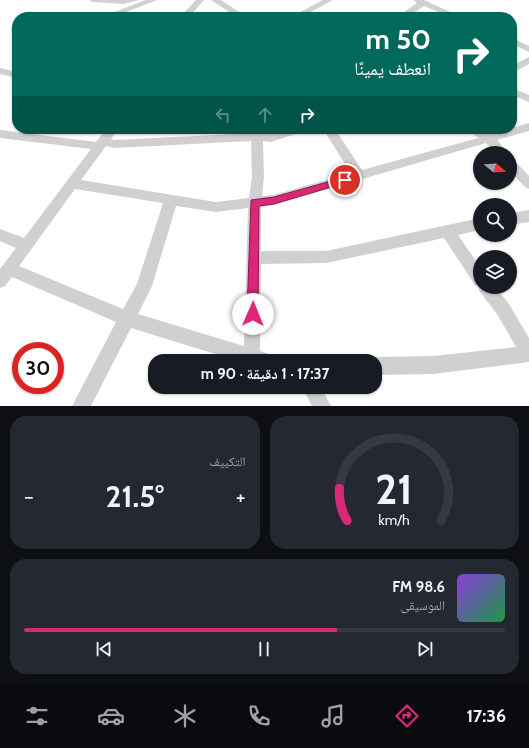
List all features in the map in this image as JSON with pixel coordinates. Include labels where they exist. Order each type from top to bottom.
[{"type":"street","points":[[93,0],[135,0]]},
{"type":"street","points":[[119,12],[153,0]]},
{"type":"street","points":[[189,12],[200,0]]},
{"type":"street","points":[[215,0],[235,12]]},
{"type":"street","points":[[305,12],[328,0]]},
{"type":"street","points":[[407,12],[420,1],[445,12]]},
{"type":"street","points":[[517,43],[529,49]]},
{"type":"street","points":[[517,67],[529,60]]},
{"type":"street","points":[[0,71],[12,74]]},
{"type":"street","points":[[517,93],[529,99]]},
{"type":"street","points":[[517,131],[529,127]]},
{"type":"street","points":[[0,134],[100,144],[257,137],[271,138],[283,134]]},
{"type":"street","points":[[108,134],[4,275],[128,319],[246,354]]},
{"type":"street","points":[[332,134],[359,176]]},
{"type":"street","points":[[481,134],[490,139],[496,146]]},
{"type":"street","points":[[71,183],[216,207],[255,203],[274,200],[506,134]]},
{"type":"street","points":[[257,137],[258,177],[255,203],[254,258],[259,354]]},
{"type":"street","points":[[517,171],[529,184]]},
{"type":"street","points":[[81,406],[144,286],[171,199]]},
{"type":"street","points":[[517,218],[529,216]]},
{"type":"street","points":[[254,258],[326,257],[473,225]]},
{"type":"street","points":[[447,230],[473,269]]},
{"type":"street","points":[[0,235],[26,245]]},
{"type":"street","points":[[382,366],[433,365],[529,354],[503,309],[491,294]]},
{"type":"street","points":[[315,394],[322,406]]},
{"type":"route","points":[[253,314],[255,203],[274,200],[345,180]]}]
